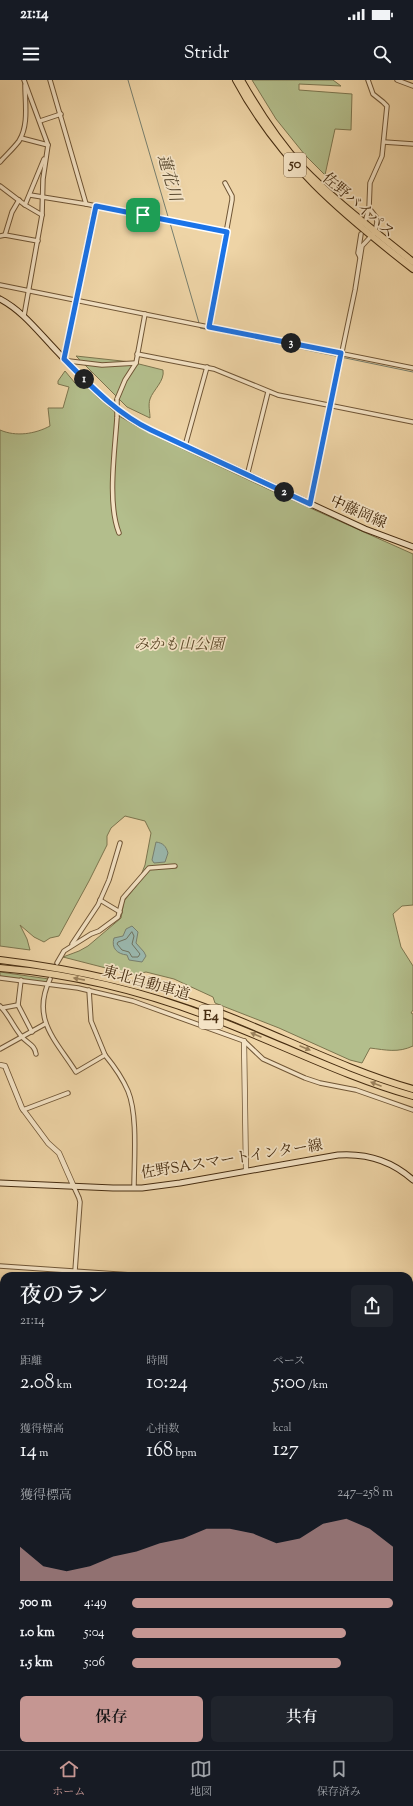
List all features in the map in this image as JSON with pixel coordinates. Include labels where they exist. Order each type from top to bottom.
[{"type":"highway","name":"佐野バイパス","points":[[236,80],[270,134],[296,167],[318,190],[413,268]]},
{"type":"highway","name":"佐野バイパス","points":[[241,80],[262,115],[301,166],[373,234],[413,262]]},
{"type":"highway","name":"東北自動車道","points":[[0,960],[85,973],[167,994],[236,1019],[372,1075],[413,1089]]},
{"type":"highway","name":"東北自動車道","points":[[0,968],[84,980],[164,1001],[214,1018],[381,1086],[413,1096]]},
{"type":"main road","name":"中藤岡線","points":[[0,299],[24,316],[110,404],[130,419],[247,476],[381,537],[413,547]]},
{"type":"main road","name":"佐野SAスマートインター線","points":[[0,1183],[74,1187],[159,1187],[333,1156],[353,1154],[388,1162],[413,1180]]},
{"type":"street","points":[[50,80],[86,204]]},
{"type":"street","points":[[366,219],[369,208],[370,183],[382,156],[386,106],[373,94],[368,80]]},
{"type":"street","points":[[398,80],[413,86]]},
{"type":"street","points":[[24,81],[48,145],[45,158],[42,215],[24,316]]},
{"type":"street","points":[[0,162],[20,138],[26,118],[24,81]]},
{"type":"street","points":[[40,121],[61,114]]},
{"type":"street","points":[[20,138],[48,145]]},
{"type":"street","points":[[384,142],[413,144]]},
{"type":"street","points":[[25,205],[45,158]]},
{"type":"street","points":[[209,327],[232,200],[232,196],[225,183]]},
{"type":"street","points":[[0,186],[25,205],[42,215]]},
{"type":"street","points":[[30,195],[172,220],[227,232]]},
{"type":"street","points":[[5,235],[8,222],[19,200]]},
{"type":"street","points":[[96,206],[76,300],[66,360],[102,365],[136,363]]},
{"type":"street","points":[[310,504],[360,258],[364,243],[373,234],[377,222],[376,217],[369,208]]},
{"type":"street","points":[[360,258],[358,253],[361,234]]},
{"type":"street","points":[[0,236],[5,235],[38,241]]},
{"type":"street","points":[[0,285],[209,327],[340,356],[413,368]]},
{"type":"street","points":[[119,533],[115,524],[112,480],[117,399],[125,380],[136,363],[145,314]]},
{"type":"street","points":[[137,354],[207,367],[268,392],[413,422]]},
{"type":"street","points":[[185,446],[207,367]]},
{"type":"street","points":[[247,476],[268,392]]},
{"type":"street","points":[[72,944],[100,900],[109,880],[120,843]]},
{"type":"street","points":[[57,963],[64,951],[72,944],[91,934],[99,932],[118,917],[123,898],[149,868],[175,866]]},
{"type":"street","points":[[100,900],[120,912]]},
{"type":"street","points":[[0,978],[89,990],[133,1001],[244,1041],[263,1059],[274,1066],[320,1083],[356,1090],[413,1110]]},
{"type":"street","points":[[50,979],[43,996],[42,1009],[45,1024],[76,1072],[105,1055]]},
{"type":"street","points":[[21,980],[18,1005],[32,1032]]},
{"type":"street","points":[[89,990],[91,1021],[105,1055],[119,1073],[128,1092],[134,1114],[134,1188]]},
{"type":"street","points":[[18,1005],[1,1007],[22,1037],[34,1048],[36,1054]]},
{"type":"street","points":[[0,1049],[45,1024]]},
{"type":"street","points":[[244,1041],[246,1171]]},
{"type":"street","points":[[0,1065],[5,1066],[23,1110],[48,1143],[59,1153],[79,1198],[80,1202],[75,1271]]},
{"type":"street","points":[[23,1110],[68,1093]]},
{"type":"street","points":[[0,1266],[89,1272]]},
{"type":"green space","points":[[252,80],[333,80],[341,86],[299,84],[299,90],[352,94],[351,130],[335,129],[325,175],[305,155],[276,119]]},
{"type":"green space","points":[[76,356],[131,362],[163,370],[161,382],[150,399],[150,418],[127,407]]},
{"type":"green space","name":"みかも山公園","points":[[65,371],[75,383],[78,378],[119,416],[153,435],[270,490],[413,554],[413,905],[402,906],[393,914],[401,947],[413,966],[413,1010],[411,1013],[413,1014],[413,1046],[402,1050],[370,1048],[362,1063],[350,1060],[279,1028],[215,1003],[213,997],[174,979],[146,972],[133,975],[63,957],[88,946],[121,918],[124,901],[137,885],[145,865],[151,833],[145,821],[125,816],[111,828],[107,836],[107,845],[59,936],[50,938],[44,942],[34,937],[20,925],[27,939],[30,950],[0,946],[0,430],[25,434],[50,426],[48,408],[63,408],[69,387],[58,384],[58,381]]},
{"type":"green space","points":[[0,972],[49,979],[46,983],[0,977]]},
{"type":"water","points":[[156,842],[161,843],[166,848],[168,853],[165,862],[154,863],[152,860]]},
{"type":"water","points":[[132,926],[138,932],[136,943],[146,956],[142,962],[129,960],[127,955],[118,952],[113,945],[114,938],[123,936],[126,929]]},
{"type":"waterway","name":"蓮花川","points":[[128,80],[169,220]]},
{"type":"waterway","name":"蓮花川","points":[[170,223],[199,323]]},
{"type":"waterway","name":"蓮花川","points":[[200,326],[200,328],[413,372]]},
{"type":"route","points":[[96,206],[143,215],[227,232],[209,327],[341,353],[320,449],[310,504],[141,426],[99,395],[64,359],[96,206]]}]
